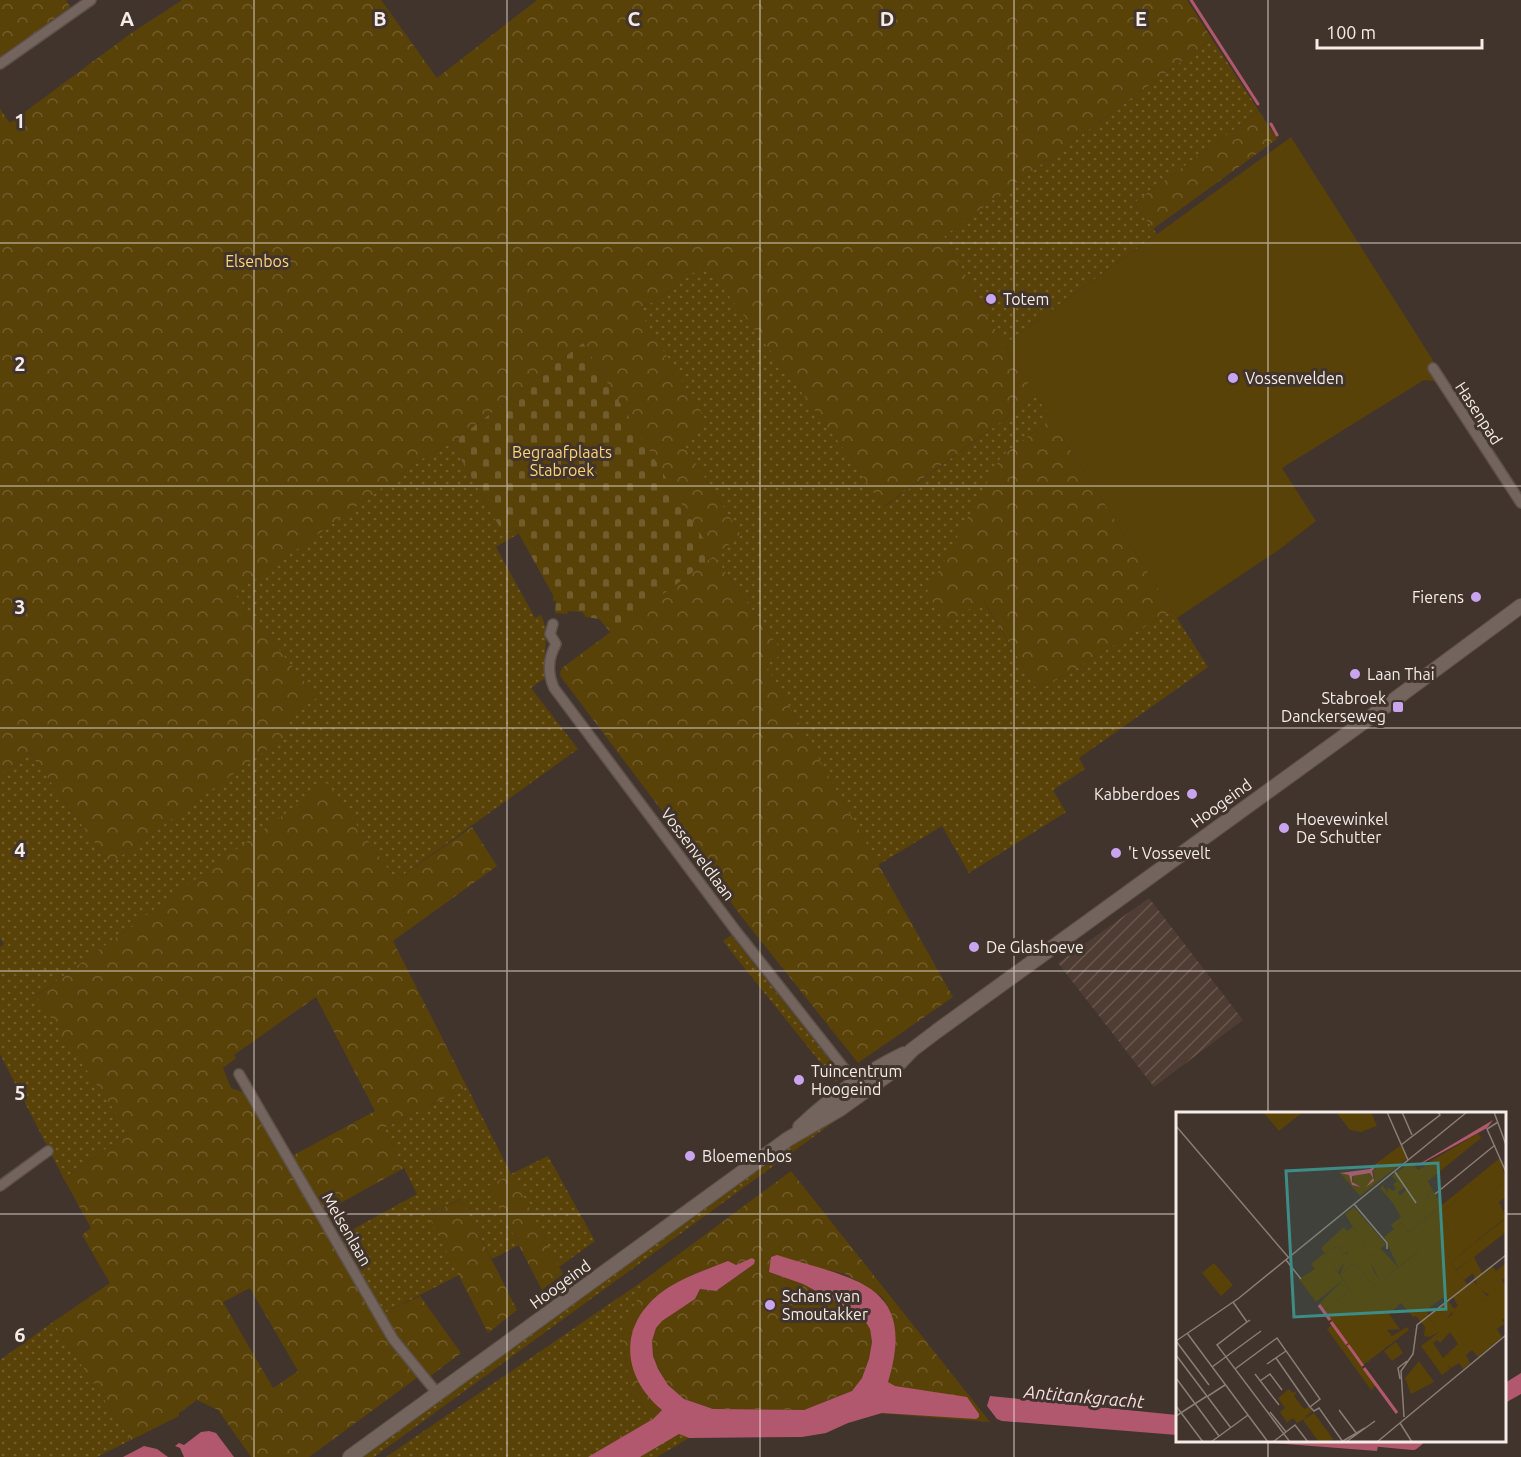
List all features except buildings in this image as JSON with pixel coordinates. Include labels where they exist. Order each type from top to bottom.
[{"type":"main road","name":"Hoogeind","points":[[351,1457],[788,1139],[817,1124],[859,1088],[890,1073],[912,1050],[1521,606]]},
{"type":"street","points":[[0,64],[91,0]]},
{"type":"street","name":"Hasenpad","points":[[1432,368],[1521,503]]},
{"type":"street","name":"Vossenveldlaan","points":[[554,624],[550,634],[556,644],[550,655],[549,669],[554,688],[736,931],[859,1088]]},
{"type":"street","name":"Melsenlaan","points":[[239,1074],[393,1339],[437,1393]]},
{"type":"street","points":[[0,1186],[48,1151]]},
{"type":"shaded area","points":[[1149,898],[1243,1020],[1154,1087],[1058,963]]},
{"type":"shaded area","points":[[777,1255],[852,1279],[872,1290],[886,1304],[894,1323],[895,1349],[888,1382],[895,1386],[967,1397],[979,1417],[976,1419],[882,1413],[848,1423],[826,1433],[802,1437],[689,1438],[679,1434],[640,1457],[588,1457],[653,1419],[662,1410],[638,1380],[632,1363],[630,1347],[633,1330],[641,1315],[653,1300],[669,1287],[728,1261],[736,1265],[752,1258],[755,1260],[754,1264],[716,1291],[700,1289],[695,1299],[662,1321],[656,1328],[652,1341],[653,1356],[668,1385],[684,1399],[713,1409],[804,1410],[852,1391],[862,1378],[869,1359],[872,1342],[870,1329],[862,1316],[803,1284],[769,1272],[771,1257]]},
{"type":"shaded area","points":[[1521,1373],[1521,1394],[1506,1402],[1506,1382]]},
{"type":"shaded area","points":[[990,1396],[1176,1415],[1176,1435],[1002,1421],[997,1419],[987,1406]]},
{"type":"shaded area","points":[[201,1432],[216,1433],[234,1457],[184,1457],[180,1448],[175,1446],[179,1443],[184,1445]]},
{"type":"shaded area","points":[[1260,1442],[1379,1442],[1377,1451]]},
{"type":"shaded area","points":[[144,1446],[157,1449],[168,1457],[123,1457]]},
{"type":"green space","points":[[0,0],[66,0],[70,7],[0,58]]},
{"type":"green space","name":"Elsenbos","points":[[182,0],[381,0],[437,78],[537,0],[1187,0],[1212,39],[944,236],[1004,345],[1037,396],[883,507],[850,457],[705,264],[664,295],[639,310],[707,422],[683,443],[741,535],[714,556],[783,653],[766,665],[953,997],[858,1063],[745,921],[561,677],[562,668],[713,556],[583,343],[452,443],[425,457],[235,594],[317,698],[283,722],[291,732],[110,864],[30,753],[0,774],[0,109],[10,123],[130,34]]},
{"type":"green space","points":[[1212,39],[1259,111],[1134,203],[1157,234],[1004,345],[944,236]]},
{"type":"green space","points":[[1259,111],[1277,139],[1153,229],[1134,203]]},
{"type":"green space","name":"Vossenvelden","points":[[1291,137],[1443,376],[1435,381],[1424,380],[1282,468],[1316,521],[1280,549],[1177,618],[1004,345]]},
{"type":"green space","points":[[705,263],[850,457],[884,507],[1037,396],[1051,419],[1001,457],[945,623],[983,600],[1038,691],[1172,610],[1208,667],[1079,758],[1085,769],[1053,790],[1066,812],[969,873],[942,826],[878,865],[766,665],[783,653],[714,556],[741,535],[683,443],[639,310],[664,295]]},
{"type":"green space","name":"Begraafplaats Stabroek","points":[[583,343],[714,556],[611,633],[599,619],[586,617],[582,612],[555,613],[556,601],[553,601],[553,595],[515,527],[503,533],[452,443]]},
{"type":"green space","points":[[1051,419],[1172,610],[1038,691],[984,601],[945,623],[927,592],[1001,457]]},
{"type":"green space","points":[[452,443],[503,533],[515,527],[518,534],[496,547],[535,618],[541,615],[546,631],[545,678],[531,688],[578,749],[396,880],[327,784],[37,995],[129,1132],[64,1179],[0,1054],[0,947],[4,944],[0,938],[0,774],[30,753],[110,864],[289,733],[234,594],[425,457]]},
{"type":"green space","points":[[327,783],[396,880],[472,827],[497,866],[393,941],[467,1087],[384,1128],[404,1168],[324,1212],[292,1156],[375,1111],[316,997],[234,1055],[236,1058],[223,1068],[231,1088],[245,1093],[418,1377],[309,1457],[251,1457],[218,1410],[197,1400],[179,1413],[179,1416],[131,1440],[53,1322],[110,1283],[82,1235],[91,1228],[64,1179],[129,1132],[36,996]],"holes":[[[250,1288],[298,1371],[273,1388],[223,1302]]]},
{"type":"green space","points":[[731,935],[843,1077],[836,1082],[730,950],[723,941]]},
{"type":"green space","points":[[467,1087],[511,1174],[548,1156],[595,1241],[559,1267],[512,1175],[489,1186],[519,1245],[492,1259],[460,1199],[429,1214],[459,1275],[383,1314],[339,1237],[417,1194],[384,1128]]},
{"type":"green space","points":[[842,1116],[374,1457],[362,1457],[814,1129]]},
{"type":"green space","points":[[791,1171],[990,1422],[876,1413],[896,1412],[894,1386],[887,1382],[895,1352],[891,1314],[882,1297],[845,1274],[803,1264],[769,1272],[803,1284],[862,1316],[870,1329],[872,1342],[869,1359],[862,1378],[852,1391],[804,1410],[713,1409],[684,1399],[668,1385],[653,1356],[652,1341],[656,1328],[662,1321],[695,1299],[700,1289],[716,1291],[754,1264],[736,1265],[728,1262],[694,1274],[667,1288],[644,1308],[656,1405],[662,1410],[653,1419],[629,1391],[622,1331],[643,1288],[640,1283]]},
{"type":"green space","points":[[512,1174],[563,1274],[542,1290],[488,1186]]},
{"type":"green space","points":[[461,1199],[517,1310],[488,1333],[428,1215]]},
{"type":"green space","points":[[640,1283],[643,1288],[622,1331],[629,1391],[653,1419],[588,1457],[386,1457]]},
{"type":"green space","points":[[420,1296],[461,1353],[429,1377],[400,1343],[383,1314]]},
{"type":"green space","points":[[53,1322],[131,1440],[97,1457],[0,1457],[0,1360]]},
{"type":"green space","points":[[679,1433],[689,1438],[657,1457],[640,1457]]},
{"type":"waterway","points":[[1191,0],[1258,104]]},
{"type":"waterway","points":[[1271,124],[1277,135]]},
{"type":"waterway","name":"Antitankgracht","points":[[1392,1442],[1413,1444],[1416,1442]]},
{"type":"place","name":"Totem","points":[[991,299]]},
{"type":"place","name":"Vossenvelden","points":[[1233,378]]},
{"type":"place","name":"Fierens","points":[[1476,597]]},
{"type":"place","name":"Laan Thai","points":[[1355,674]]},
{"type":"place","name":"Stabroek Danckerseweg","points":[[1398,707]]},
{"type":"place","name":"Kabberdoes","points":[[1192,794]]},
{"type":"place","name":"Hoevewinkel De Schutter","points":[[1284,828]]},
{"type":"place","name":"'t Vossevelt","points":[[1116,853]]},
{"type":"place","name":"De Glashoeve","points":[[974,947]]},
{"type":"place","name":"Tuincentrum Hoogeind","points":[[799,1080]]},
{"type":"place","name":"Bloemenbos","points":[[690,1156]]},
{"type":"place","name":"Schans van Smoutakker","points":[[770,1305]]}]
